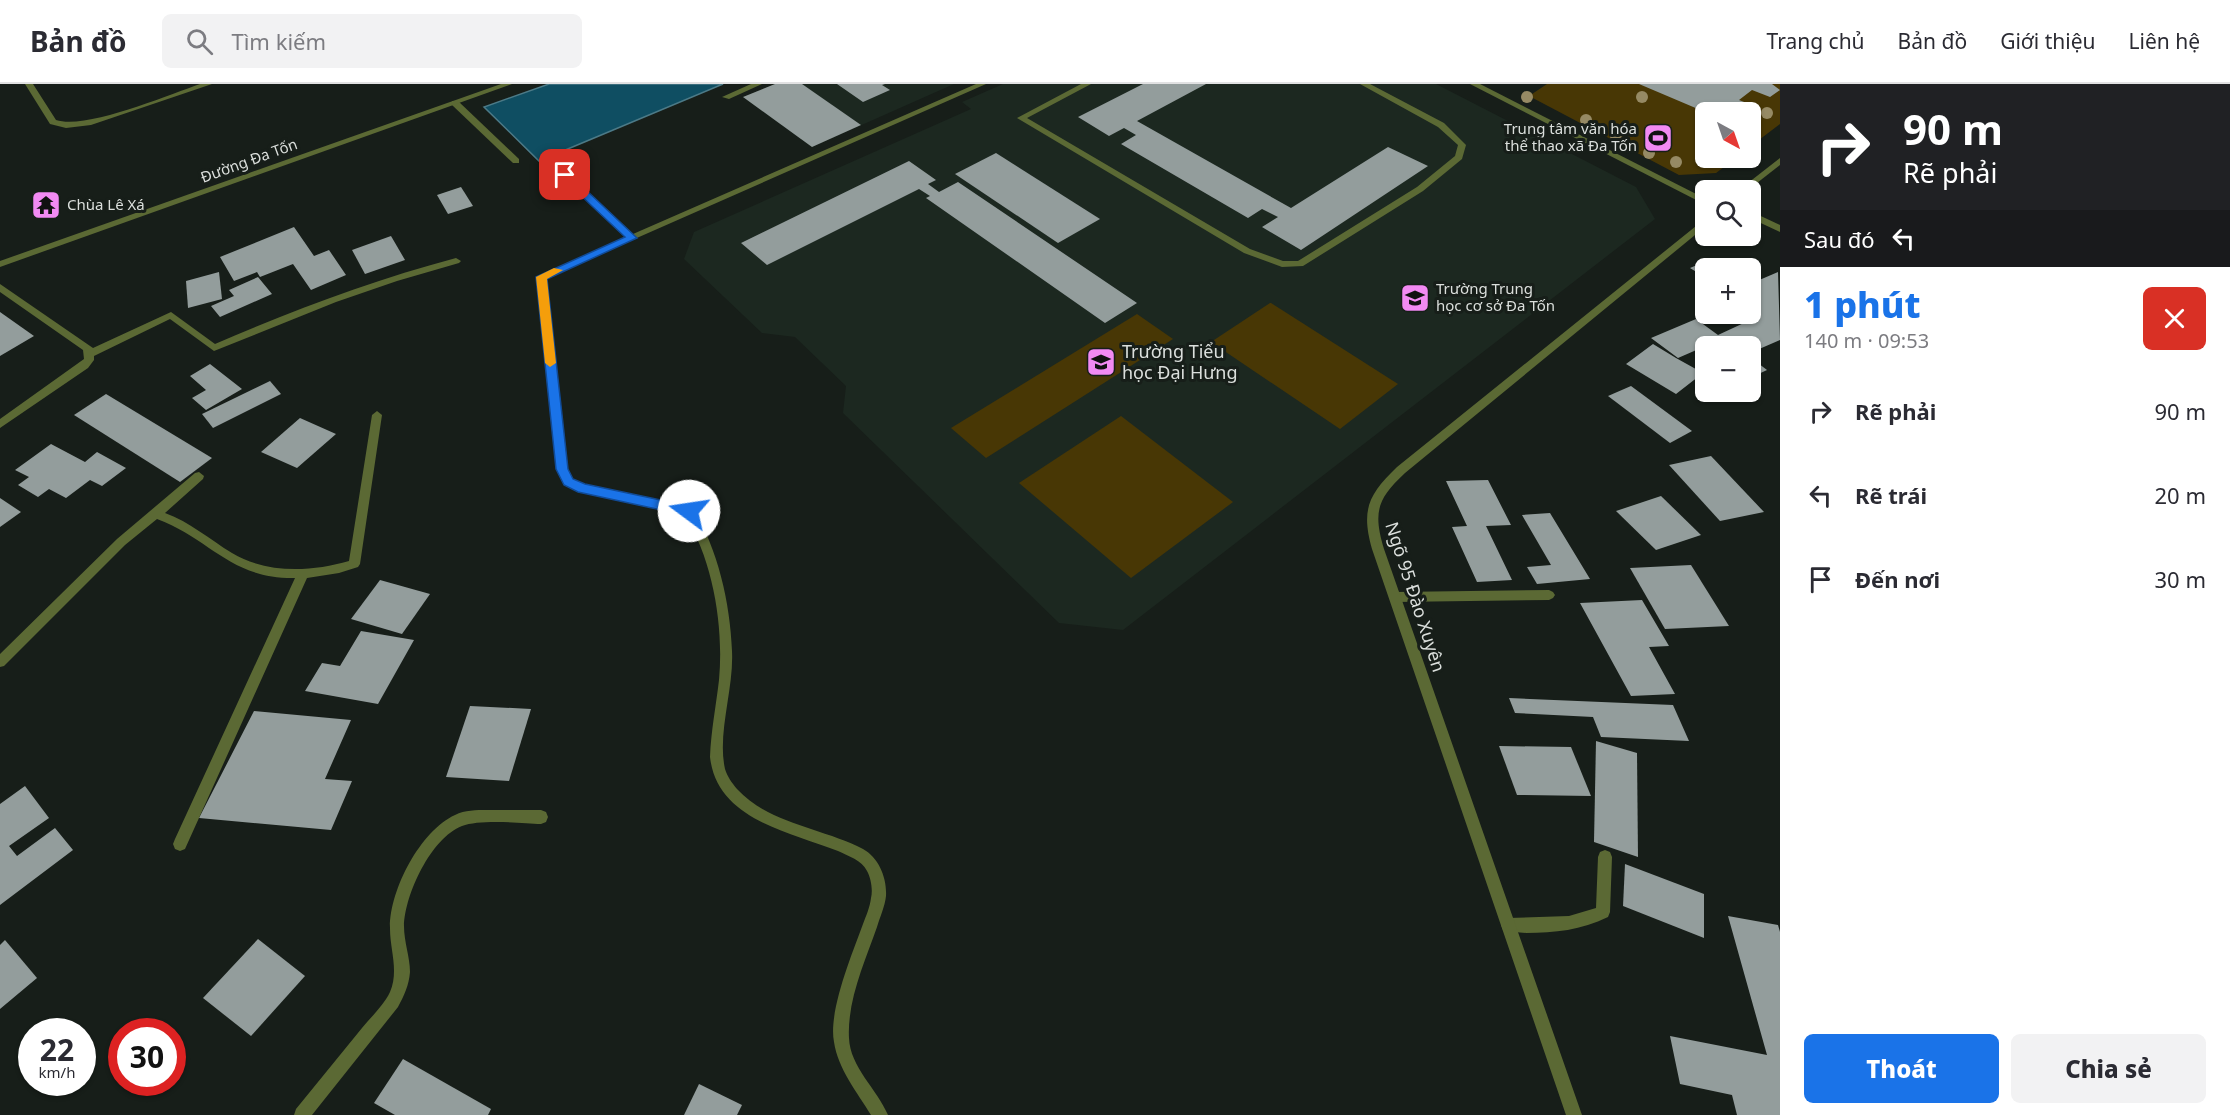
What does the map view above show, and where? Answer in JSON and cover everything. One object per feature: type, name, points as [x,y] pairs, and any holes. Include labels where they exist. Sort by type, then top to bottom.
[{"type":"street","points":[[29,84],[53,122],[74,126],[91,123],[208,84]]},
{"type":"street","name":"Đường Đa Tốn","points":[[0,264],[508,84]]},
{"type":"street","points":[[726,97],[758,84]]},
{"type":"street","points":[[880,1115],[849,1063],[841,1040],[842,1016],[879,897],[878,878],[869,862],[854,851],[755,812],[734,798],[720,778],[717,753],[726,668],[724,618],[700,526],[689,511],[582,489],[568,482],[562,469],[541,277],[982,84]]},
{"type":"street","points":[[1087,84],[1021,118],[1225,239],[1247,251],[1282,264],[1300,264],[1319,253],[1420,189],[1459,157],[1462,145],[1453,134],[1370,85]]},
{"type":"street","points":[[1474,84],[1695,197]]},
{"type":"street","points":[[455,103],[516,161]]},
{"type":"street","points":[[548,159],[632,238]]},
{"type":"street","points":[[1756,180],[1780,161]]},
{"type":"street","points":[[1761,220],[1780,229]]},
{"type":"street","name":"Ngõ 95 Đào Xuyên","points":[[1574,1115],[1370,524],[1372,502],[1385,485],[1695,230]]},
{"type":"street","points":[[89,354],[171,315],[214,348],[334,297],[393,277],[456,261]]},
{"type":"street","points":[[0,287],[88,349],[89,354],[84,366],[0,424]]},
{"type":"street","points":[[156,514],[192,529],[229,557],[243,564],[303,574],[333,572],[354,564],[377,415]]},
{"type":"street","points":[[0,662],[101,561],[199,476]]},
{"type":"street","points":[[180,844],[303,574]]},
{"type":"street","points":[[1395,597],[1549,595]]},
{"type":"street","points":[[302,1115],[393,1002],[403,983],[397,920],[413,873],[434,839],[447,827],[461,819],[541,817]]},
{"type":"street","points":[[1508,925],[1552,925],[1588,920],[1603,912],[1605,857]]},
{"type":"shaded area","points":[[775,84],[954,84],[812,147],[743,97]]},
{"type":"shaded area","name":"Trường Tiểu học Đại Hưng","points":[[1003,84],[1436,84],[1636,187],[1655,219],[1123,630],[1059,623],[843,413],[846,386],[795,337],[762,333],[684,259],[694,232],[971,109],[962,102]]},
{"type":"shaded area","name":"Trung tâm văn hóa thể thao xã Đa Tốn","points":[[1547,84],[1780,84],[1780,124],[1761,138],[1761,102],[1695,102],[1695,168],[1723,168],[1716,173],[1679,175],[1529,96]]},
{"type":"shaded area","points":[[1270,303],[1398,384],[1340,429],[1211,342]]},
{"type":"shaded area","points":[[1137,314],[1173,339],[986,458],[951,428]]},
{"type":"shaded area","points":[[1121,416],[1233,502],[1131,578],[1019,483]]},
{"type":"water","points":[[549,84],[723,84],[539,161],[484,107]]},
{"type":"building","points":[[775,84],[802,84],[861,125],[812,147],[743,97]]},
{"type":"building","points":[[837,84],[885,84],[882,85],[890,90],[863,102]]},
{"type":"building","points":[[1143,84],[1206,84],[1137,121],[1291,208],[1388,147],[1428,166],[1301,250],[1262,227],[1278,217],[1262,209],[1248,218],[1121,144],[1136,135],[1124,128],[1109,136],[1078,117]]},
{"type":"building","points":[[1639,84],[1772,84],[1780,90],[1770,97],[1752,90],[1739,100],[1744,102],[1695,102],[1695,108]]},
{"type":"building","points":[[996,153],[1100,219],[1058,243],[955,174]]},
{"type":"building","points":[[909,161],[936,180],[928,184],[939,192],[958,182],[1137,303],[1105,323],[926,198],[930,196],[919,189],[767,265],[741,243]]},
{"type":"building","points":[[461,187],[473,206],[448,214],[437,195]]},
{"type":"building","points":[[294,227],[314,256],[329,250],[346,275],[311,290],[293,264],[260,277],[257,272],[234,281],[220,257]]},
{"type":"building","points":[[391,236],[405,260],[365,274],[352,250]]},
{"type":"building","points":[[219,272],[222,299],[188,308],[186,281]]},
{"type":"building","points":[[1778,272],[1780,340],[1761,348],[1761,336],[1695,336],[1695,351],[1678,358],[1651,338],[1695,319],[1695,324],[1703,324],[1718,335],[1742,324],[1761,324],[1761,279]]},
{"type":"building","points":[[258,277],[272,294],[220,317],[211,306],[234,296],[229,290]]},
{"type":"building","points":[[0,312],[34,336],[0,356]]},
{"type":"building","points":[[1653,344],[1695,369],[1695,379],[1676,394],[1626,364]]},
{"type":"building","points":[[210,364],[242,389],[206,410],[192,398],[206,390],[190,376]]},
{"type":"building","points":[[270,381],[281,394],[213,428],[202,414]]},
{"type":"building","points":[[1631,386],[1692,431],[1670,443],[1608,396]]},
{"type":"building","points":[[106,394],[212,458],[180,482],[74,415]]},
{"type":"building","points":[[300,418],[336,434],[297,468],[261,452]]},
{"type":"building","points":[[51,444],[85,462],[97,452],[126,468],[102,486],[90,480],[66,498],[49,489],[38,497],[18,485],[29,477],[15,470]]},
{"type":"building","points":[[1711,456],[1764,512],[1720,521],[1669,465]]},
{"type":"building","points":[[1488,480],[1511,525],[1486,526],[1512,580],[1477,582],[1452,527],[1467,526],[1446,481]]},
{"type":"building","points":[[1661,496],[1701,535],[1656,550],[1616,511]]},
{"type":"building","points":[[0,498],[21,512],[0,527]]},
{"type":"building","points":[[1550,513],[1590,579],[1537,584],[1527,567],[1551,565],[1522,515]]},
{"type":"building","points":[[1691,565],[1729,626],[1665,629],[1630,568]]},
{"type":"building","points":[[380,580],[430,594],[402,634],[351,619]]},
{"type":"building","points":[[1642,600],[1669,646],[1649,647],[1675,694],[1631,696],[1580,603]]},
{"type":"building","points":[[361,631],[414,640],[378,704],[305,691],[322,663],[340,666]]},
{"type":"building","points":[[1509,698],[1673,705],[1689,741],[1601,737],[1593,717],[1515,713]]},
{"type":"building","points":[[470,706],[531,709],[509,781],[446,777]]},
{"type":"building","points":[[254,711],[351,720],[325,779],[352,781],[331,830],[199,818]]},
{"type":"building","points":[[1596,741],[1637,753],[1638,857],[1594,842]]},
{"type":"building","points":[[1499,746],[1571,747],[1591,796],[1517,795]]},
{"type":"building","points":[[25,786],[49,818],[9,846],[17,856],[55,828],[73,850],[0,905],[0,804]]},
{"type":"building","points":[[1625,864],[1704,894],[1704,938],[1623,906]]},
{"type":"building","points":[[1728,916],[1778,925],[1780,932],[1780,1115],[1737,1115],[1732,1095],[1680,1084],[1670,1036],[1767,1055]]},
{"type":"building","points":[[258,939],[305,976],[251,1036],[203,998]]},
{"type":"building","points":[[5,940],[37,978],[0,1009],[0,945]]},
{"type":"building","points":[[403,1059],[491,1109],[488,1115],[395,1115],[374,1103]]},
{"type":"building","points":[[699,1084],[742,1105],[737,1115],[684,1115]]},
{"type":"slow traffic","points":[[550,363],[541,277],[558,270]]},
{"type":"place","name":"Trung tâm văn hóa thể thao xã Đa Tốn","points":[[1658,138]]},
{"type":"place","name":"Chùa Lê Xá","points":[[46,205]]},
{"type":"place","name":"Trường Trung học cơ sở Đa Tốn","points":[[1415,298]]},
{"type":"place","name":"Trường Tiểu học Đại Hưng","points":[[1101,362]]},
{"type":"route","points":[[565,175],[632,238],[541,277],[562,469],[568,482],[582,489],[669,505],[689,511]]}]
